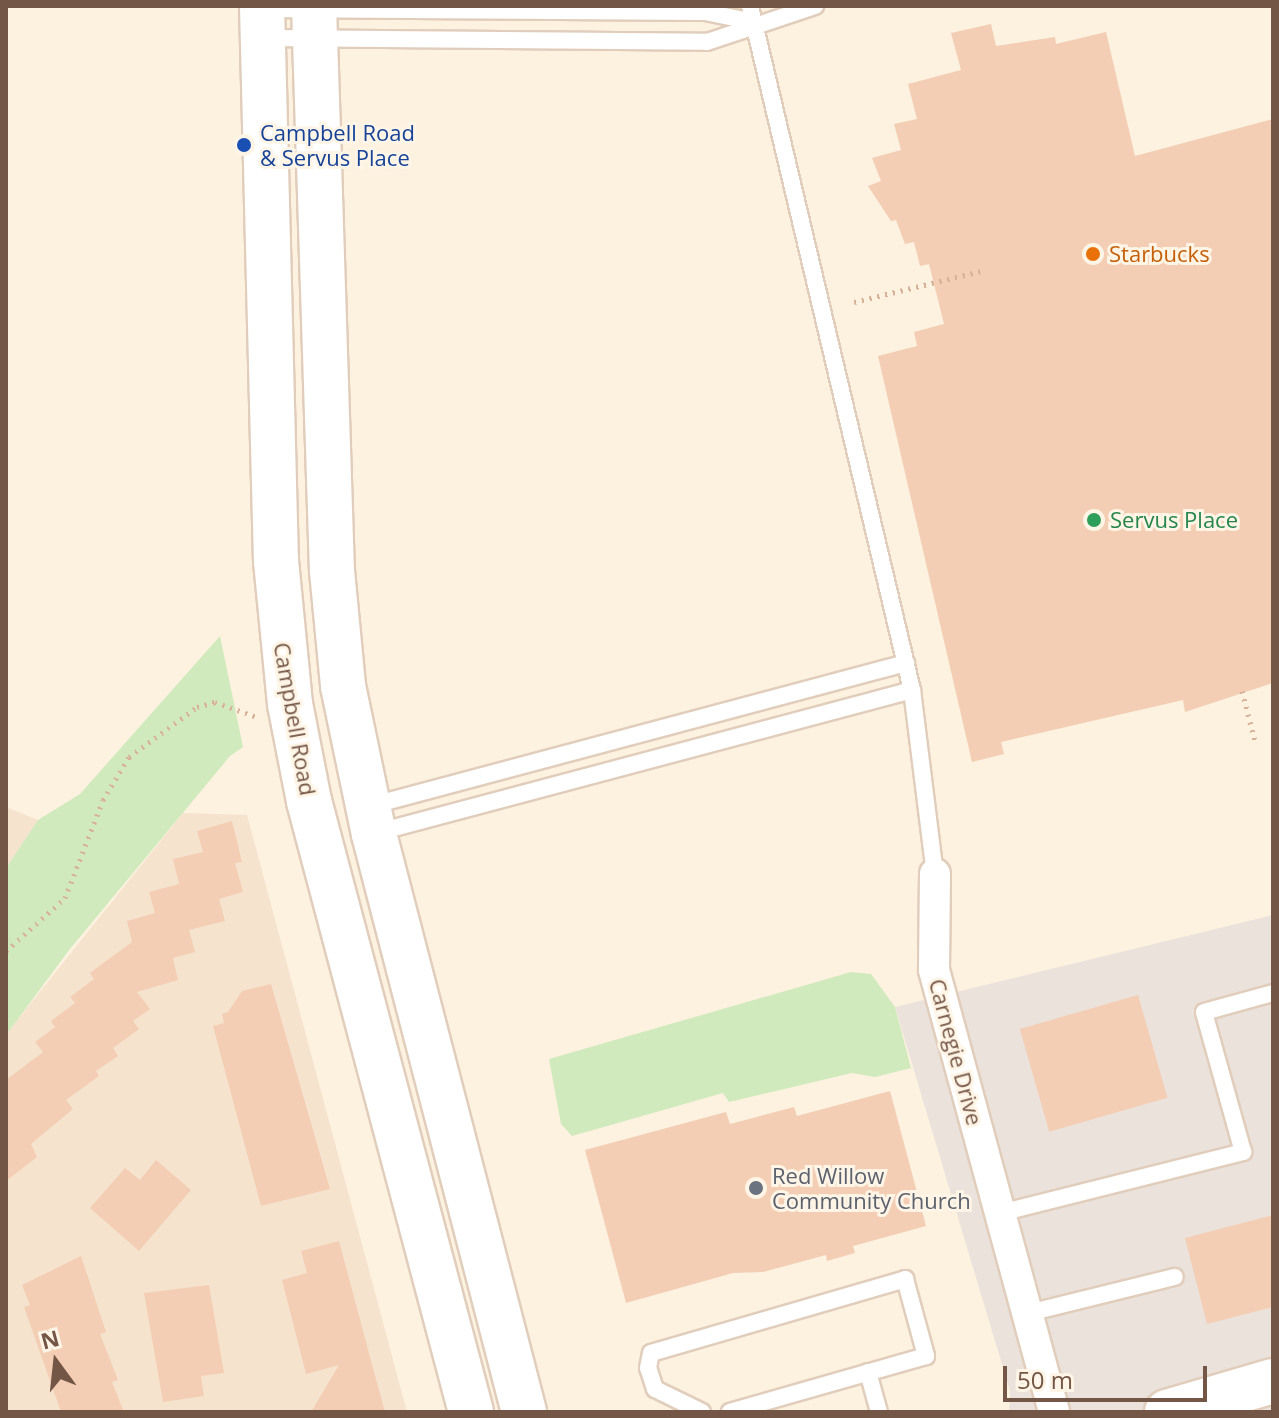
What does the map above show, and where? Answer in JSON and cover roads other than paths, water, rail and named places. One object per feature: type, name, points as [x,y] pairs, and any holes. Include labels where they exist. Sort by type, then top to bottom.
[{"type":"street","name":"Campbell Road","points":[[263,18],[276,561],[290,704],[309,801],[471,1412]]},
{"type":"street","points":[[315,18],[333,586],[343,686],[370,820],[524,1412]]},
{"type":"street","name":"Carnegie Drive","points":[[935,874],[934,970],[1054,1412]]},
{"type":"street","points":[[1167,1412],[1273,1381]]},
{"type":"lane","points":[[263,18],[752,14],[815,6]]},
{"type":"lane","points":[[263,18],[315,18],[707,42],[752,14]]},
{"type":"lane","points":[[752,14],[912,690],[935,874]]},
{"type":"lane","points":[[370,820],[906,663]]},
{"type":"lane","points":[[370,820],[912,690]]},
{"type":"lane","points":[[1000,1213],[1243,1152],[1204,1012],[1273,993]]},
{"type":"lane","points":[[1028,1313],[1175,1277]]},
{"type":"lane","points":[[702,1412],[655,1389],[648,1368],[651,1353],[905,1279],[926,1356],[730,1412]]},
{"type":"lane","points":[[868,1372],[879,1412]]},
{"type":"place","name":"Campbell Road & Servus Place","points":[[244,145]]},
{"type":"place","name":"Starbucks","points":[[1093,254]]},
{"type":"place","name":"Servus Place","points":[[1094,520]]},
{"type":"place","name":"Red Willow Community Church","points":[[756,1188]]}]
